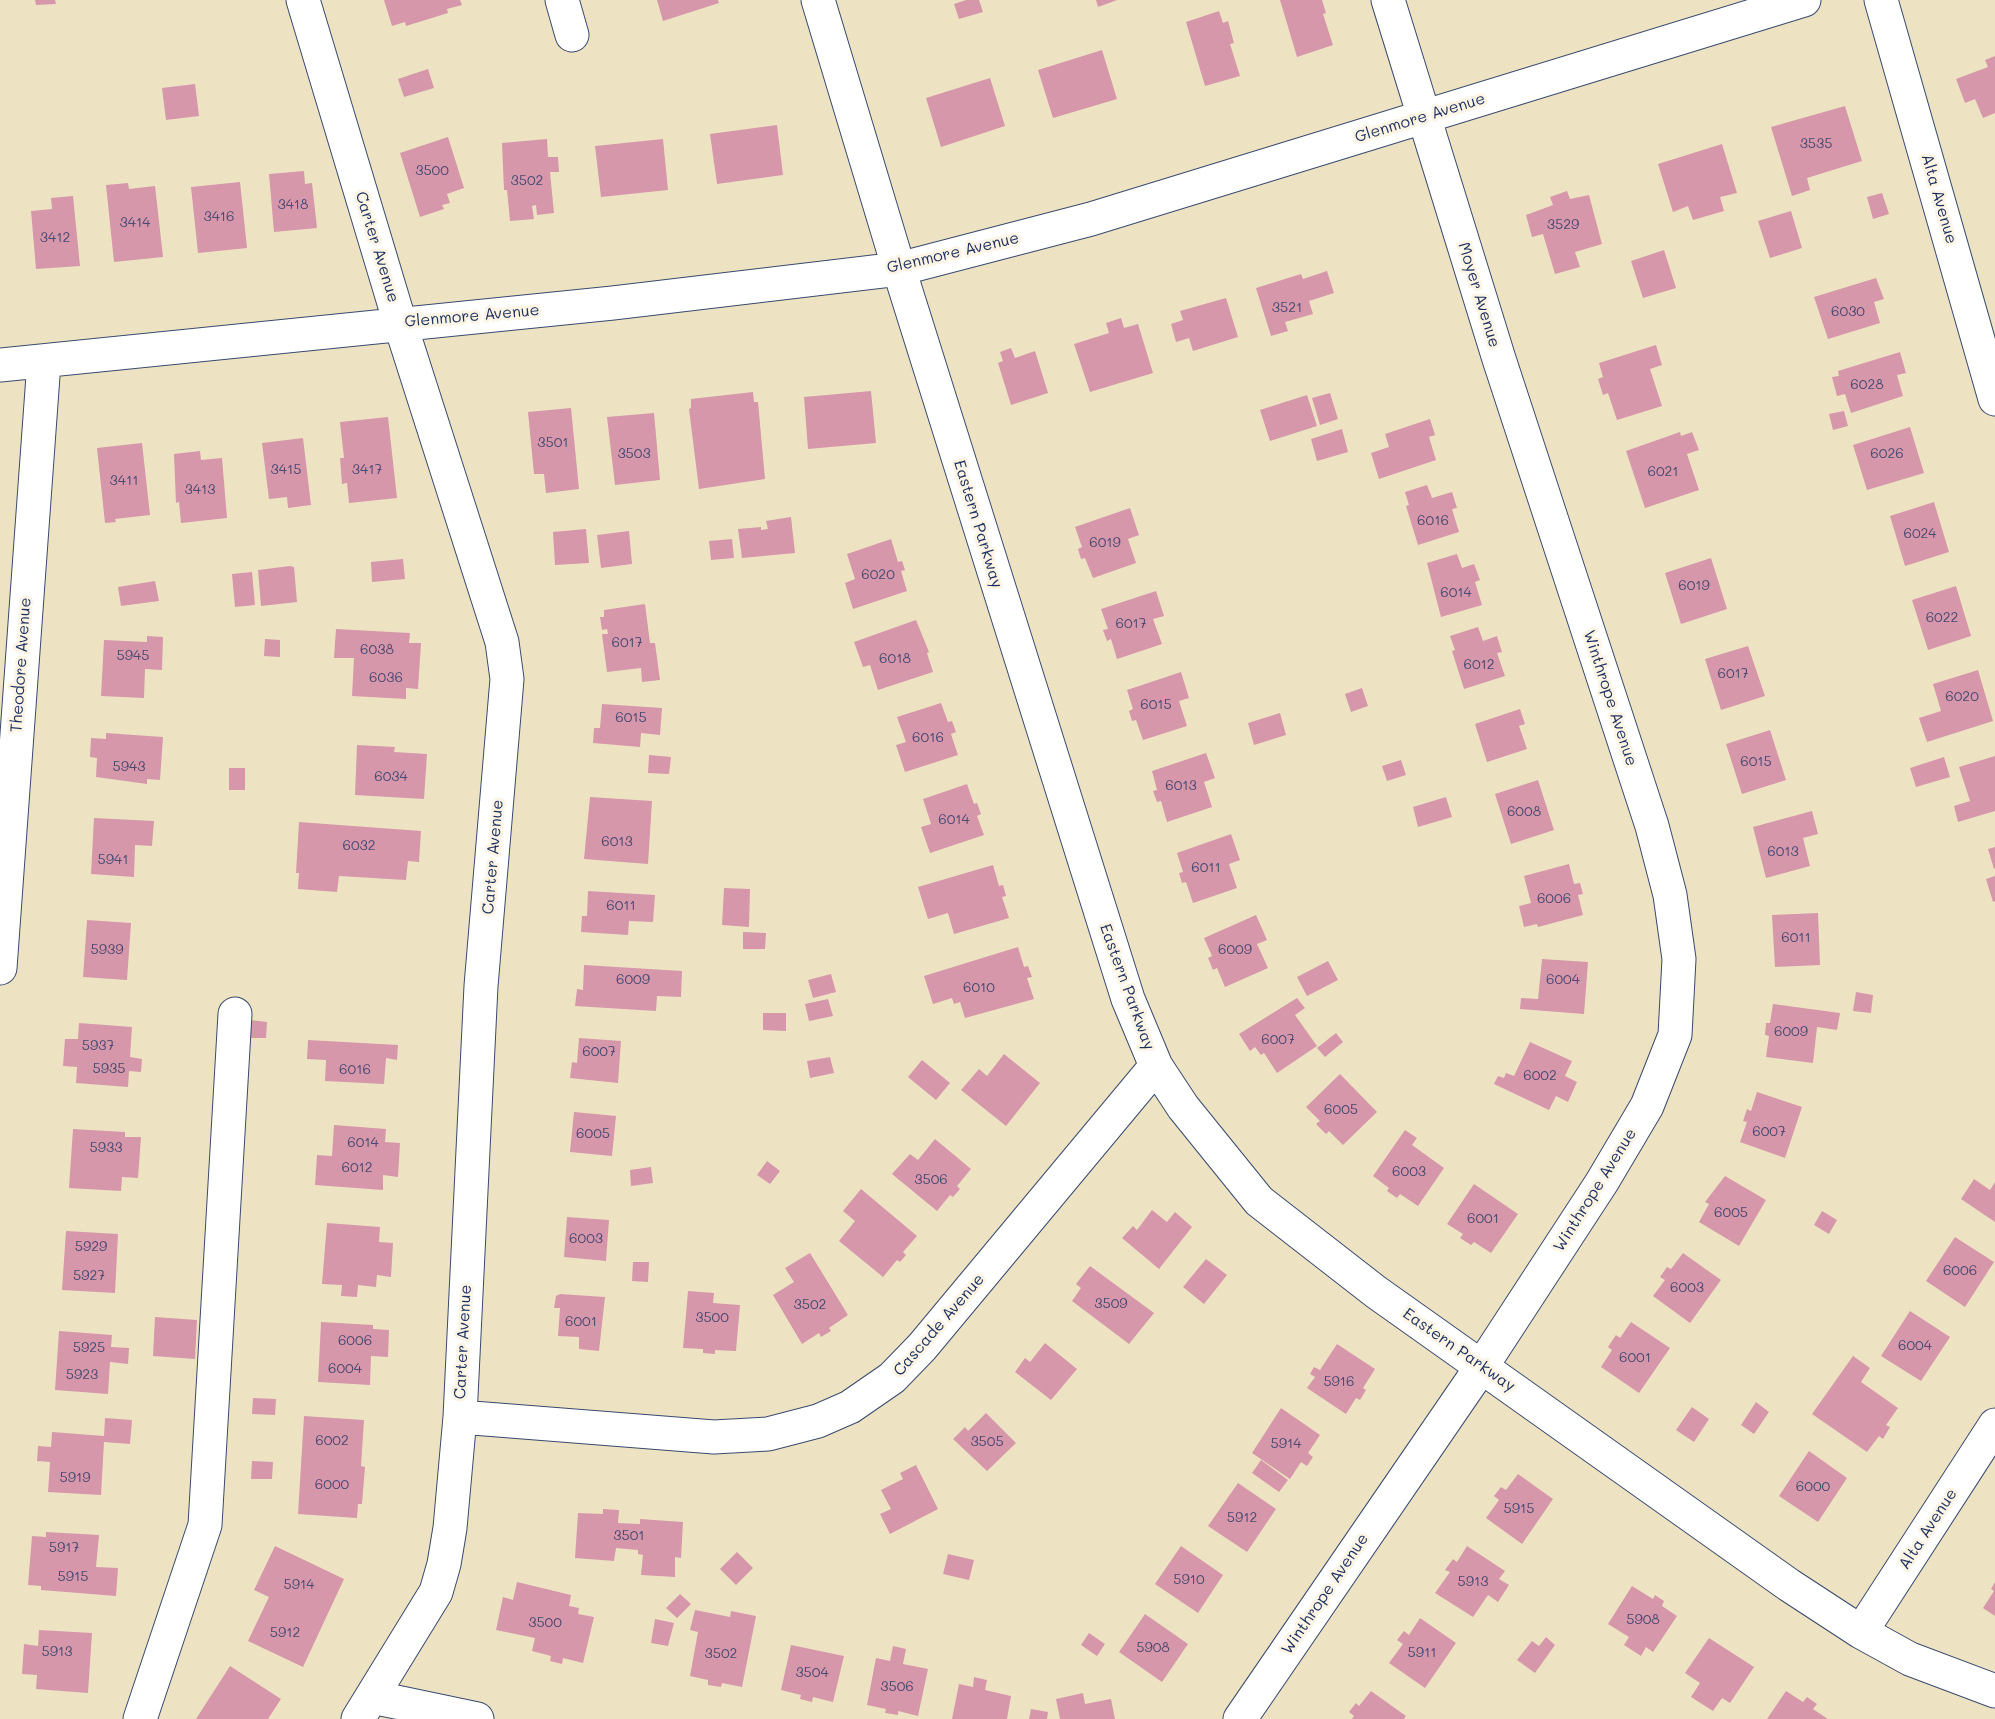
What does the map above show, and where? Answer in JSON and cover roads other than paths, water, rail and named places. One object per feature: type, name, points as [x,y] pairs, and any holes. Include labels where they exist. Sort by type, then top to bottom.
[{"type":"street","name":"Carter Avenue","points":[[303,0],[400,323],[502,642],[507,679],[481,986],[460,1417],[450,1528],[444,1564],[436,1592],[365,1708]]},
{"type":"street","points":[[562,0],[572,35]]},
{"type":"street","name":"Eastern Parkway","points":[[818,0],[899,269],[1128,999],[1156,1066],[1207,1140],[1259,1201],[1376,1292],[1742,1552],[1861,1632],[1910,1659],[1995,1691]]},
{"type":"street","name":"Moyer Avenue","points":[[1388,0],[1574,589]]},
{"type":"street","name":"Glenmore Avenue","points":[[0,365],[613,303],[899,269],[1091,219],[1804,0]]},
{"type":"street","name":"Alta Avenue","points":[[1881,0],[1995,399]]},
{"type":"street","name":"Theodore Avenue","points":[[0,968],[44,362]]},
{"type":"street","name":"Winthrope Avenue","points":[[1240,1719],[1482,1366],[1602,1182],[1647,1106],[1675,1035],[1678,958],[1670,895],[1652,826],[1574,589]]},
{"type":"street","points":[[140,1719],[205,1525],[235,1014]]},
{"type":"street","name":"Cascade Avenue","points":[[460,1417],[714,1437],[768,1434],[818,1421],[850,1407],[892,1378],[922,1347],[1156,1066]]},
{"type":"street","name":"Alta Avenue","points":[[1861,1632],[1995,1425]]},
{"type":"street","points":[[365,1708],[477,1719]]}]
